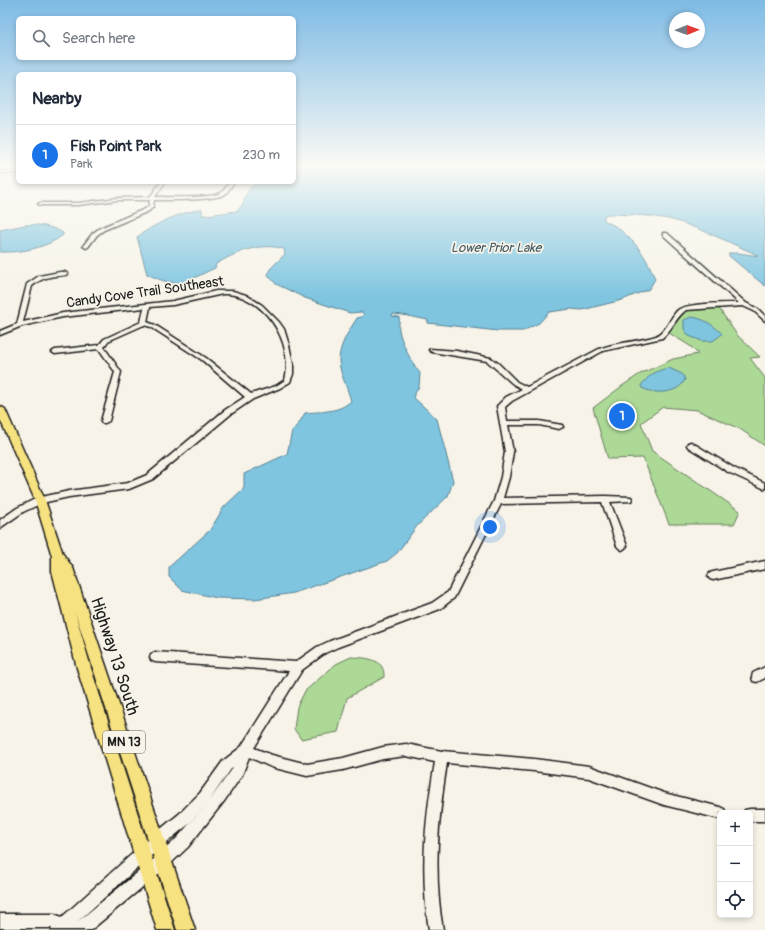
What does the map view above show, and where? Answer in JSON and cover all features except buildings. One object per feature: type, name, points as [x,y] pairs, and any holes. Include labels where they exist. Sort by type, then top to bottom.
[{"type":"main road","name":"Highway 13 South","points":[[0,409],[40,500],[58,556],[58,571],[82,661],[166,930]]},
{"type":"main road","name":"Highway 13 South","points":[[58,556],[67,568],[186,930]]},
{"type":"street","points":[[86,246],[95,234],[102,229],[148,209]]},
{"type":"street","points":[[664,234],[744,304],[756,310],[765,319]]},
{"type":"street","points":[[20,324],[29,285],[42,277],[51,274],[65,274]]},
{"type":"street","name":"Candy Cove Trail Southeast","points":[[0,332],[20,324],[56,316],[147,307],[182,302],[210,294],[230,292],[242,295],[263,308],[272,316],[284,332],[290,374],[288,381],[278,387],[250,397],[228,412],[150,477],[129,486],[69,494],[40,500],[20,510],[0,525]]},
{"type":"street","points":[[71,928],[148,873],[183,842],[221,796],[238,771],[246,750],[298,667],[321,650],[436,606],[451,595],[498,501],[505,477],[509,452],[501,406],[509,399],[601,350],[660,337],[665,334],[680,310],[685,308],[744,304]]},
{"type":"street","points":[[144,323],[147,307]]},
{"type":"street","points":[[55,352],[101,347],[106,340],[144,323],[153,326],[204,359],[250,397]]},
{"type":"street","points":[[101,347],[104,354],[116,366],[118,372],[105,421]]},
{"type":"street","points":[[432,350],[457,352],[489,359],[515,383],[528,390]]},
{"type":"street","points":[[504,423],[539,423],[559,427]]},
{"type":"street","points":[[691,445],[731,470],[765,486]]},
{"type":"street","points":[[605,499],[622,546]]},
{"type":"street","points":[[498,501],[628,499]]},
{"type":"street","points":[[713,576],[765,566]]},
{"type":"street","points":[[155,657],[298,667]]},
{"type":"street","points":[[71,928],[142,854],[184,819],[204,797],[227,765],[246,750]]},
{"type":"street","points":[[246,750],[271,761],[307,770],[344,764],[382,753],[406,750],[442,757],[534,764],[590,772],[664,799],[717,812]]},
{"type":"street","points":[[436,930],[432,914],[429,864],[432,814],[442,757]]},
{"type":"street","points":[[753,815],[765,815]]},
{"type":"street","points":[[0,920],[54,921],[71,928]]},
{"type":"green space","points":[[718,307],[737,335],[760,357],[750,358],[765,378],[765,446],[740,429],[697,410],[663,407],[641,423],[652,451],[740,511],[734,524],[669,524],[643,458],[608,459],[593,408],[640,374],[673,359],[698,354],[690,346],[669,333],[682,312],[687,310]]},
{"type":"green space","points":[[351,657],[374,660],[381,666],[384,677],[347,698],[338,732],[301,739],[294,729],[297,707],[305,691],[336,664]]},
{"type":"water","name":"Lower Prior Lake","points":[[200,209],[202,209],[202,215],[237,211],[238,209],[765,209],[765,286],[729,256],[729,253],[739,253],[758,256],[751,252],[705,231],[676,221],[651,216],[609,214],[604,215],[604,220],[618,228],[631,239],[648,263],[655,279],[649,289],[622,300],[582,310],[571,309],[549,312],[539,323],[523,331],[498,331],[428,323],[428,320],[393,314],[392,316],[399,317],[400,335],[404,347],[420,373],[419,386],[413,397],[437,419],[453,481],[448,496],[417,526],[397,553],[387,561],[294,593],[255,599],[217,598],[182,590],[169,577],[169,567],[210,530],[224,507],[244,488],[244,474],[287,454],[292,431],[305,413],[335,410],[351,401],[341,371],[339,355],[345,338],[357,318],[364,315],[362,312],[350,313],[305,298],[276,284],[268,275],[270,269],[285,254],[284,249],[275,247],[249,249],[240,252],[216,264],[215,268],[182,282],[167,282],[147,274],[137,237],[168,219],[185,213]]},
{"type":"water","points":[[25,225],[40,225],[49,227],[63,233],[63,235],[57,240],[33,249],[16,252],[0,252],[0,230]]},
{"type":"water","points":[[691,317],[708,322],[722,334],[713,341],[702,341],[689,336],[684,329],[684,320]]},
{"type":"water","points":[[669,368],[682,374],[685,379],[678,388],[666,392],[653,392],[642,388],[641,386],[649,377],[661,370]]},
{"type":"place","name":"Fish Point Park","points":[[622,416]]}]
